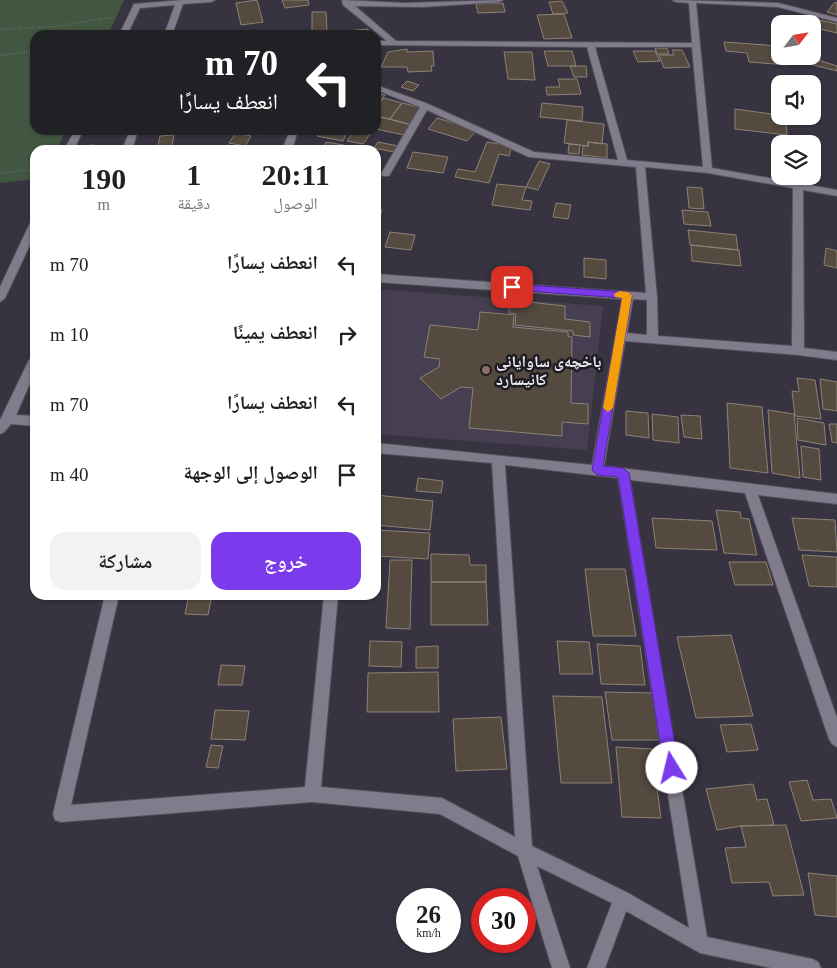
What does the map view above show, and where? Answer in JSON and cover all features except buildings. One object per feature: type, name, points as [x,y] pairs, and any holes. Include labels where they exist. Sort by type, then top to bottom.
[{"type":"street","points":[[125,30],[137,6],[211,0]]},
{"type":"street","points":[[345,1],[383,6],[450,5],[499,0]]},
{"type":"street","points":[[676,0],[778,2],[837,20]]},
{"type":"street","points":[[692,0],[708,170]]},
{"type":"street","points":[[345,1],[374,30]]},
{"type":"street","points":[[170,30],[180,3]]},
{"type":"street","points":[[381,36],[394,43]]},
{"type":"street","points":[[381,43],[696,45]]},
{"type":"street","points":[[590,44],[623,162]]},
{"type":"street","points":[[381,89],[425,106],[532,155],[708,170],[771,180]]},
{"type":"street","points":[[386,174],[425,106]]},
{"type":"street","points":[[640,164],[652,297],[653,341]]},
{"type":"street","points":[[798,351],[798,185],[837,193]]},
{"type":"street","points":[[0,298],[30,234]]},
{"type":"street","points":[[381,278],[652,297]]},
{"type":"street","points":[[597,470],[628,295]]},
{"type":"street","points":[[620,337],[798,351],[837,356]]},
{"type":"street","points":[[0,429],[8,419],[30,371]]},
{"type":"street","points":[[8,419],[30,421]]},
{"type":"street","points":[[381,448],[498,459],[837,499]]},
{"type":"street","points":[[498,459],[524,851],[561,968]]},
{"type":"street","points":[[623,473],[700,944]]},
{"type":"street","points":[[750,489],[837,738]]},
{"type":"street","points":[[111,600],[62,814],[312,794],[442,806],[524,851],[622,899],[700,944],[812,968]]},
{"type":"street","points":[[312,794],[331,600]]},
{"type":"street","points":[[596,968],[622,899]]},
{"type":"path","points":[[0,28],[53,27],[133,14]]},
{"type":"path","points":[[0,55],[30,52]]},
{"type":"path","points":[[0,173],[30,170]]},
{"type":"shaded area","name":"باخچەی ساوایانی کانیسارد","points":[[381,289],[603,306],[587,450],[381,434]]},
{"type":"green space","points":[[0,0],[124,0],[110,30],[30,30],[30,135],[64,135],[59,145],[30,145],[30,180],[0,183]]},
{"type":"slow traffic","points":[[608,408],[628,295],[619,294]]},
{"type":"place","name":"باخچەی ساوایانی کانیسارد","points":[[486,370]]},
{"type":"route","points":[[512,287],[628,295],[597,470],[623,473],[672,768]]}]
